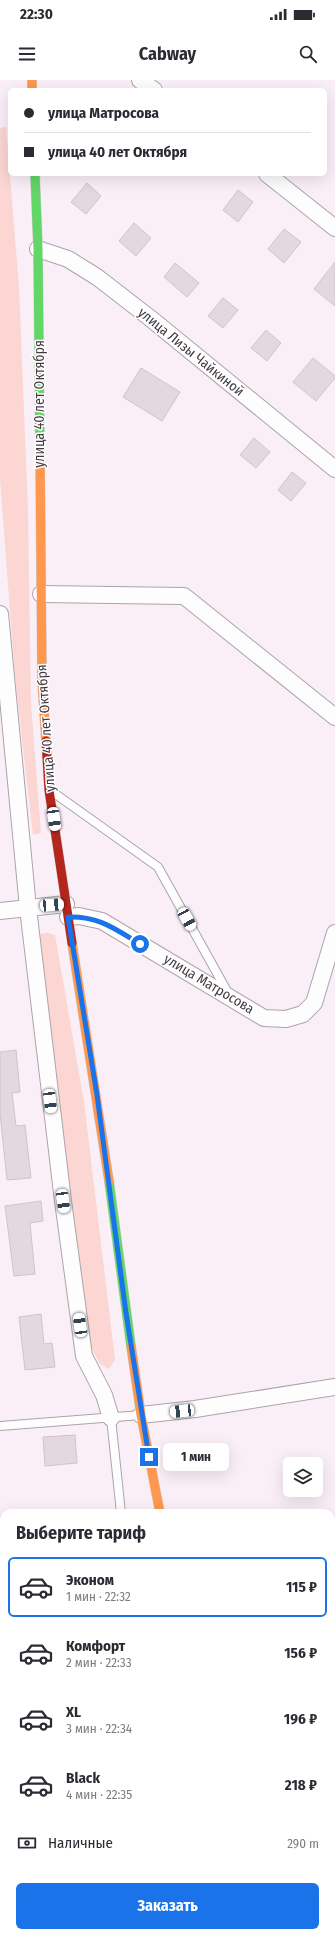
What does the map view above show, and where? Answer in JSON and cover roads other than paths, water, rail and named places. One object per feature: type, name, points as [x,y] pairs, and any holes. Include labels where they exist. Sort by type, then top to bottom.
[{"type":"main road","name":"улица 40 лет Октября","points":[[35,176],[38,249],[42,680],[50,790],[67,910],[97,1095],[141,1415],[159,1509]]},
{"type":"street","points":[[140,80],[151,88]]},
{"type":"street","points":[[270,176],[335,228]]},
{"type":"street","name":"улица Лизы Чайкиной","points":[[38,249],[68,258],[97,277],[150,318],[335,469]]},
{"type":"street","points":[[41,594],[184,596],[335,717]]},
{"type":"street","points":[[0,614],[28,908],[48,1087],[84,1356],[104,1395],[111,1418]]},
{"type":"street","name":"улица Матросова","points":[[0,911],[28,908],[67,910],[80,916],[102,921],[264,1018],[286,1019],[303,1014],[314,1003],[335,934]]},
{"type":"street","points":[[141,1415],[195,1409],[335,1387]]},
{"type":"lane","points":[[50,790],[158,867],[231,998]]},
{"type":"lane","points":[[0,1426],[141,1415]]},
{"type":"lane","points":[[111,1418],[121,1509]]}]
